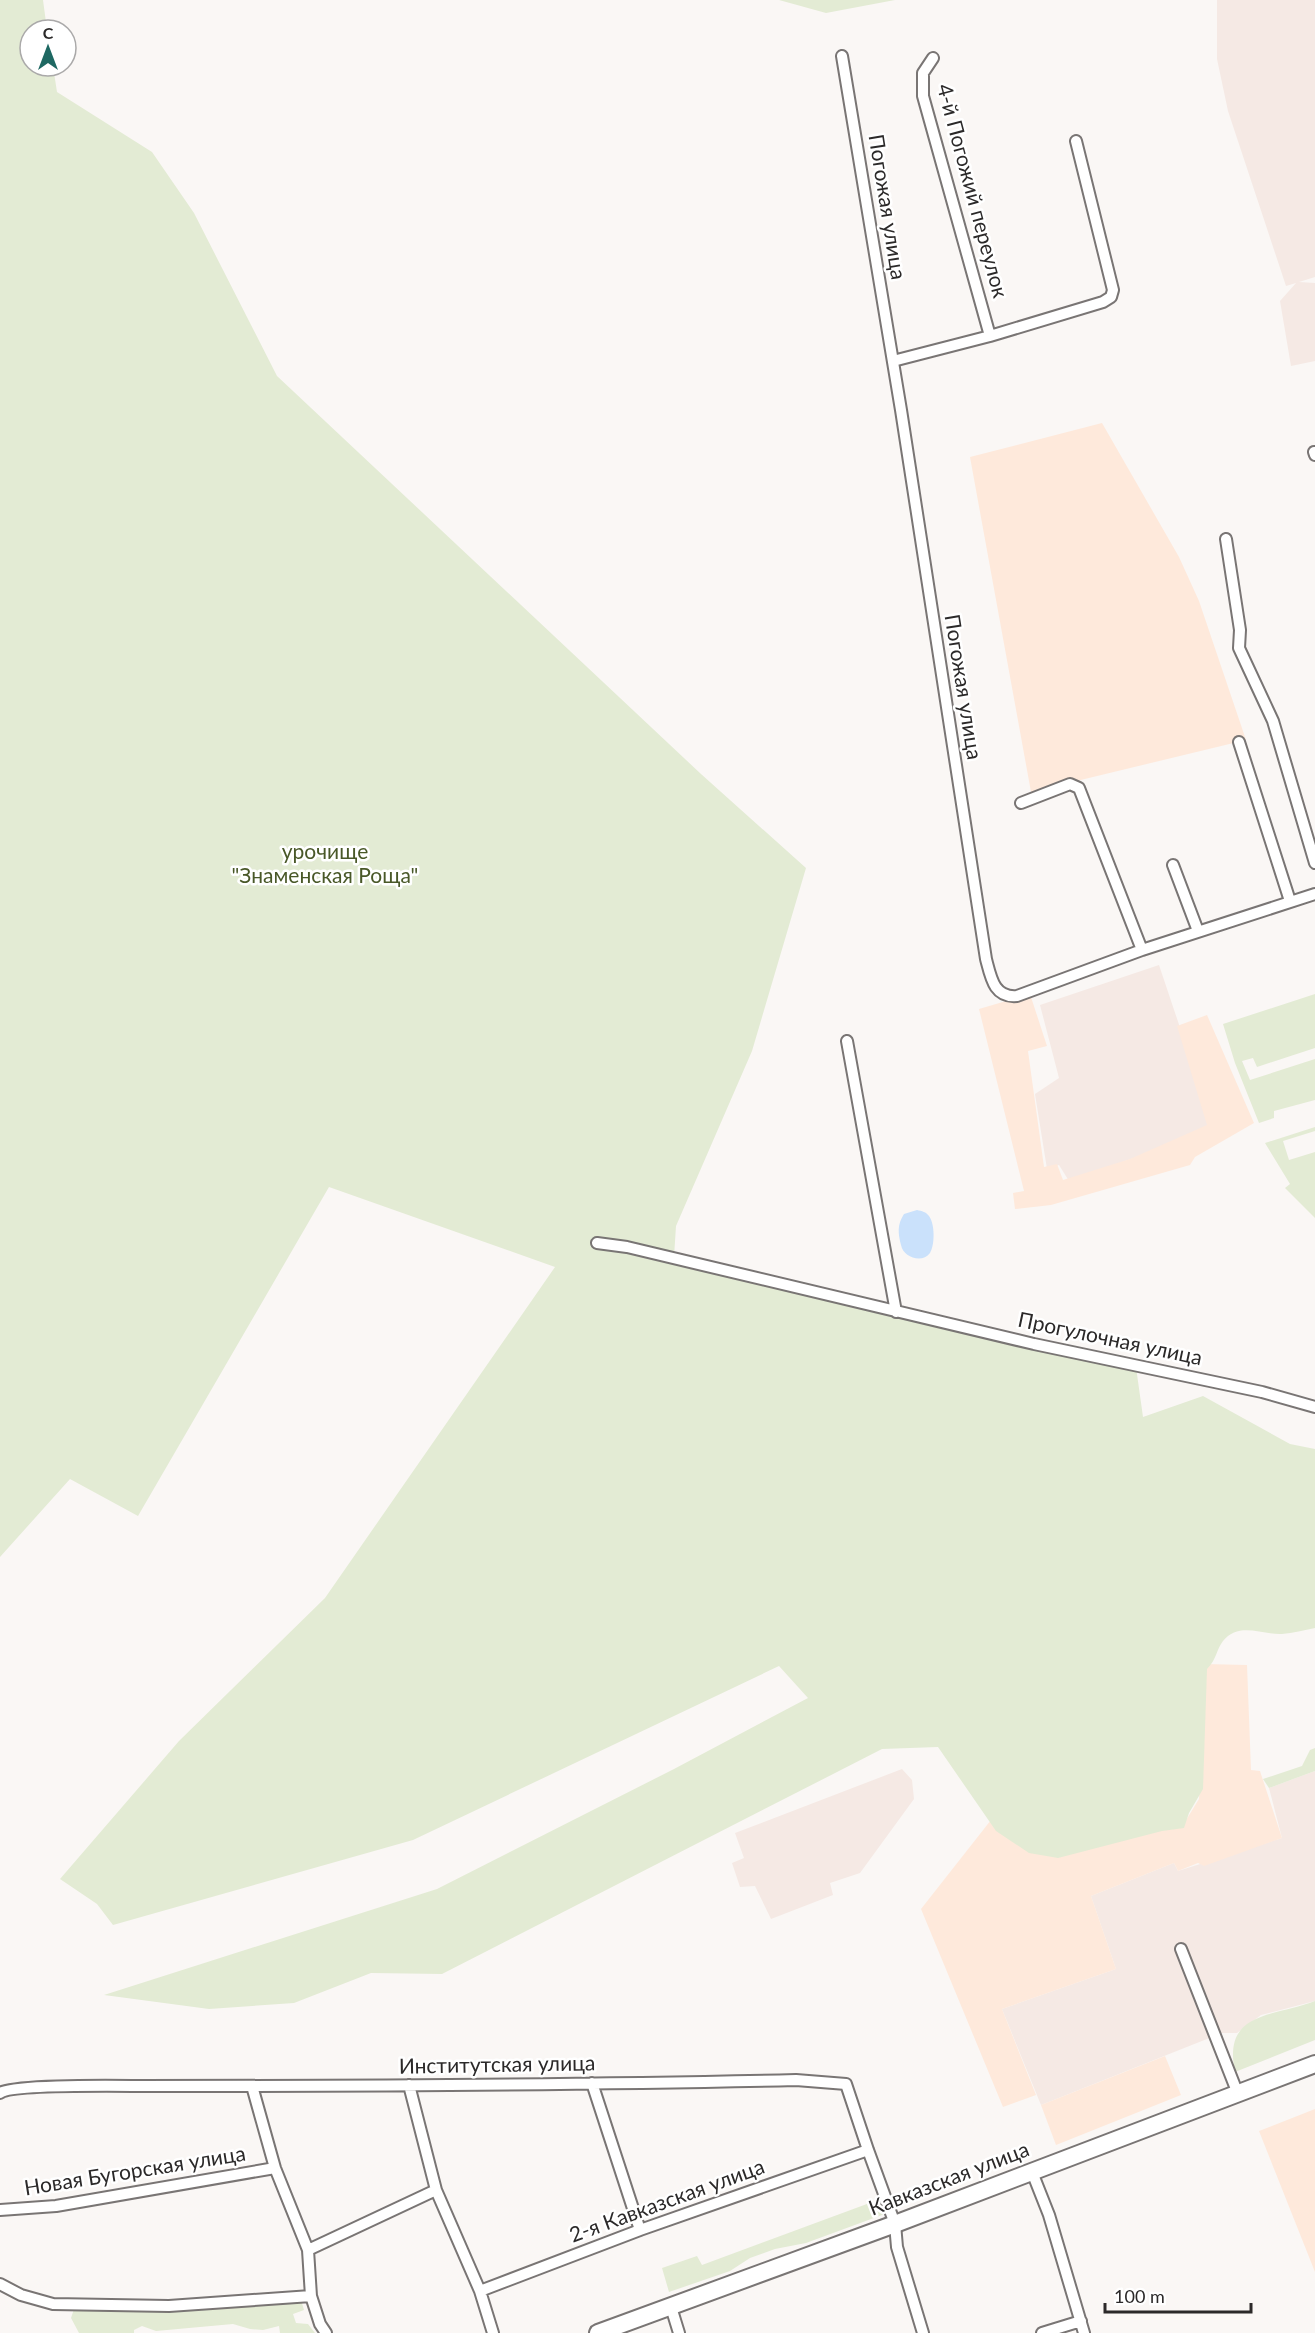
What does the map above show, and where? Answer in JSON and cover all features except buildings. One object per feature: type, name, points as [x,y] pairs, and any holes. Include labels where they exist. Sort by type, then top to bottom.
[{"type":"main road","name":"Кавказская улица","points":[[598,2333],[895,2224],[1315,2064]]},
{"type":"street","name":"Погожая улица","points":[[842,56],[893,361],[982,936],[986,959],[995,987],[1000,993],[1017,996],[1142,950],[1315,894]]},
{"type":"street","name":"4-й Погожий переулок","points":[[933,58],[923,73],[923,96],[990,336]]},
{"type":"street","points":[[893,361],[990,336],[1103,302],[1111,297],[1113,290],[1076,141]]},
{"type":"street","points":[[1226,539],[1240,630],[1239,648],[1273,721],[1315,863]]},
{"type":"street","points":[[1239,742],[1290,902]]},
{"type":"street","points":[[1022,802],[1070,784],[1079,788],[1142,950]]},
{"type":"street","points":[[1173,865],[1198,931]]},
{"type":"street","points":[[847,1041],[896,1312]]},
{"type":"street","name":"Прогулочная улица","points":[[597,1243],[627,1247],[1034,1344],[1262,1392],[1315,1407]]},
{"type":"street","points":[[1182,1949],[1238,2094]]},
{"type":"street","name":"Институтская улица","points":[[0,2093],[15,2088],[796,2080],[846,2084],[867,2150],[895,2224],[897,2247],[923,2333]]},
{"type":"street","points":[[592,2083],[640,2230]]},
{"type":"street","points":[[410,2085],[436,2190],[480,2291],[493,2333]]},
{"type":"street","points":[[252,2086],[275,2168],[308,2250],[311,2296],[320,2324],[326,2333]]},
{"type":"street","name":"2-я Кавказская улица","points":[[480,2291],[640,2230],[867,2150]]},
{"type":"street","name":"Новая Бугорская улица","points":[[0,2210],[56,2206],[275,2168]]},
{"type":"street","points":[[1032,2172],[1049,2215],[1084,2333]]},
{"type":"street","points":[[308,2250],[436,2190]]},
{"type":"street","points":[[0,2284],[21,2295],[53,2304],[169,2307],[311,2296]]},
{"type":"street","points":[[671,2307],[679,2333]]},
{"type":"street","points":[[1042,2333],[1081,2321]]},
{"type":"shaded area","points":[[1217,0],[1315,0],[1315,277],[1299,282],[1315,283],[1315,361],[1291,366],[1280,301],[1296,283],[1286,286],[1228,111],[1217,59]]},
{"type":"shaded area","points":[[1102,423],[1179,557],[1199,601],[1246,740],[1031,792],[970,457]]},
{"type":"shaded area","points":[[1159,965],[1213,1126],[1156,1150],[1069,1181],[1059,1165],[1047,1169],[1035,1094],[1059,1078],[1040,1005]]},
{"type":"shaded area","points":[[1030,994],[1047,1046],[1028,1051],[1044,1167],[1057,1164],[1063,1180],[1130,1159],[1207,1125],[1177,1026],[1207,1015],[1254,1123],[1195,1157],[1190,1165],[1051,1205],[1015,1209],[1013,1193],[1024,1191],[979,1009]]},
{"type":"shaded area","points":[[1204,1664],[1247,1665],[1251,1770],[1260,1771],[1282,1838],[1204,1866],[1198,1863],[1178,1871],[1174,1863],[1091,1896],[1116,1969],[1002,2009],[1036,2095],[1003,2107],[921,1909],[991,1820],[1183,1825],[1199,1799]]},
{"type":"shaded area","points":[[902,1769],[912,1780],[914,1799],[860,1873],[830,1883],[833,1895],[771,1919],[755,1886],[740,1887],[732,1863],[744,1858],[735,1833]]},
{"type":"shaded area","points":[[1315,1771],[1315,2001],[1261,2015],[1237,2033],[1222,2033],[1041,2105],[1002,2009],[1116,1969],[1091,1896],[1174,1863],[1178,1871],[1282,1838],[1269,1788]]},
{"type":"shaded area","points":[[1165,2056],[1181,2095],[1056,2145],[1041,2105]]},
{"type":"shaded area","points":[[1315,2109],[1315,2272],[1259,2131]]},
{"type":"green space","name":"урочище \"Знаменская Роща\"","points":[[0,0],[43,0],[45,18],[18,18],[18,78],[55,78],[57,92],[152,152],[194,213],[277,376],[701,774],[806,868],[752,1051],[676,1226],[674,1257],[1135,1360],[1143,1417],[1203,1396],[1290,1444],[1315,1449],[1315,1628],[1282,1634],[1243,1630],[1229,1635],[1221,1644],[1213,1662],[1207,1669],[1203,1789],[1189,1813],[1184,1828],[1162,1831],[1058,1858],[1029,1853],[996,1831],[938,1747],[882,1749],[442,1974],[371,1973],[294,2003],[209,2009],[104,1995],[437,1889],[808,1698],[779,1666],[413,1840],[113,1925],[97,1904],[60,1879],[179,1741],[325,1598],[555,1267],[329,1187],[138,1516],[70,1479],[0,1557]]},
{"type":"green space","points":[[779,0],[895,0],[826,13]]},
{"type":"green space","points":[[1315,994],[1315,1048],[1257,1067],[1253,1058],[1242,1061],[1250,1080],[1315,1059],[1315,1100],[1274,1111],[1274,1118],[1259,1123],[1235,1063],[1223,1024]]},
{"type":"green space","points":[[1315,1127],[1315,1131],[1283,1141],[1289,1160],[1315,1152],[1315,1218],[1285,1188],[1290,1184],[1265,1143]]},
{"type":"green space","points":[[1315,1748],[1315,1771],[1269,1788],[1263,1779],[1302,1766],[1310,1750]]},
{"type":"green space","points":[[1315,2001],[1315,2040],[1235,2072],[1233,2052],[1236,2037],[1244,2027],[1255,2019]]},
{"type":"green space","points":[[875,2201],[880,2202],[884,2213],[882,2215],[806,2243],[775,2249],[750,2258],[730,2271],[669,2292],[662,2268],[697,2256],[702,2265]]},
{"type":"green space","points":[[301,2300],[304,2310],[293,2314],[296,2323],[308,2324],[315,2333],[280,2333],[279,2326],[263,2330],[233,2324],[156,2331],[142,2326],[134,2330],[134,2333],[79,2333],[71,2318],[74,2309]]},
{"type":"water","points":[[917,1210],[929,1216],[934,1234],[930,1253],[922,1258],[913,1258],[905,1253],[899,1233],[899,1225],[904,1214]]}]
